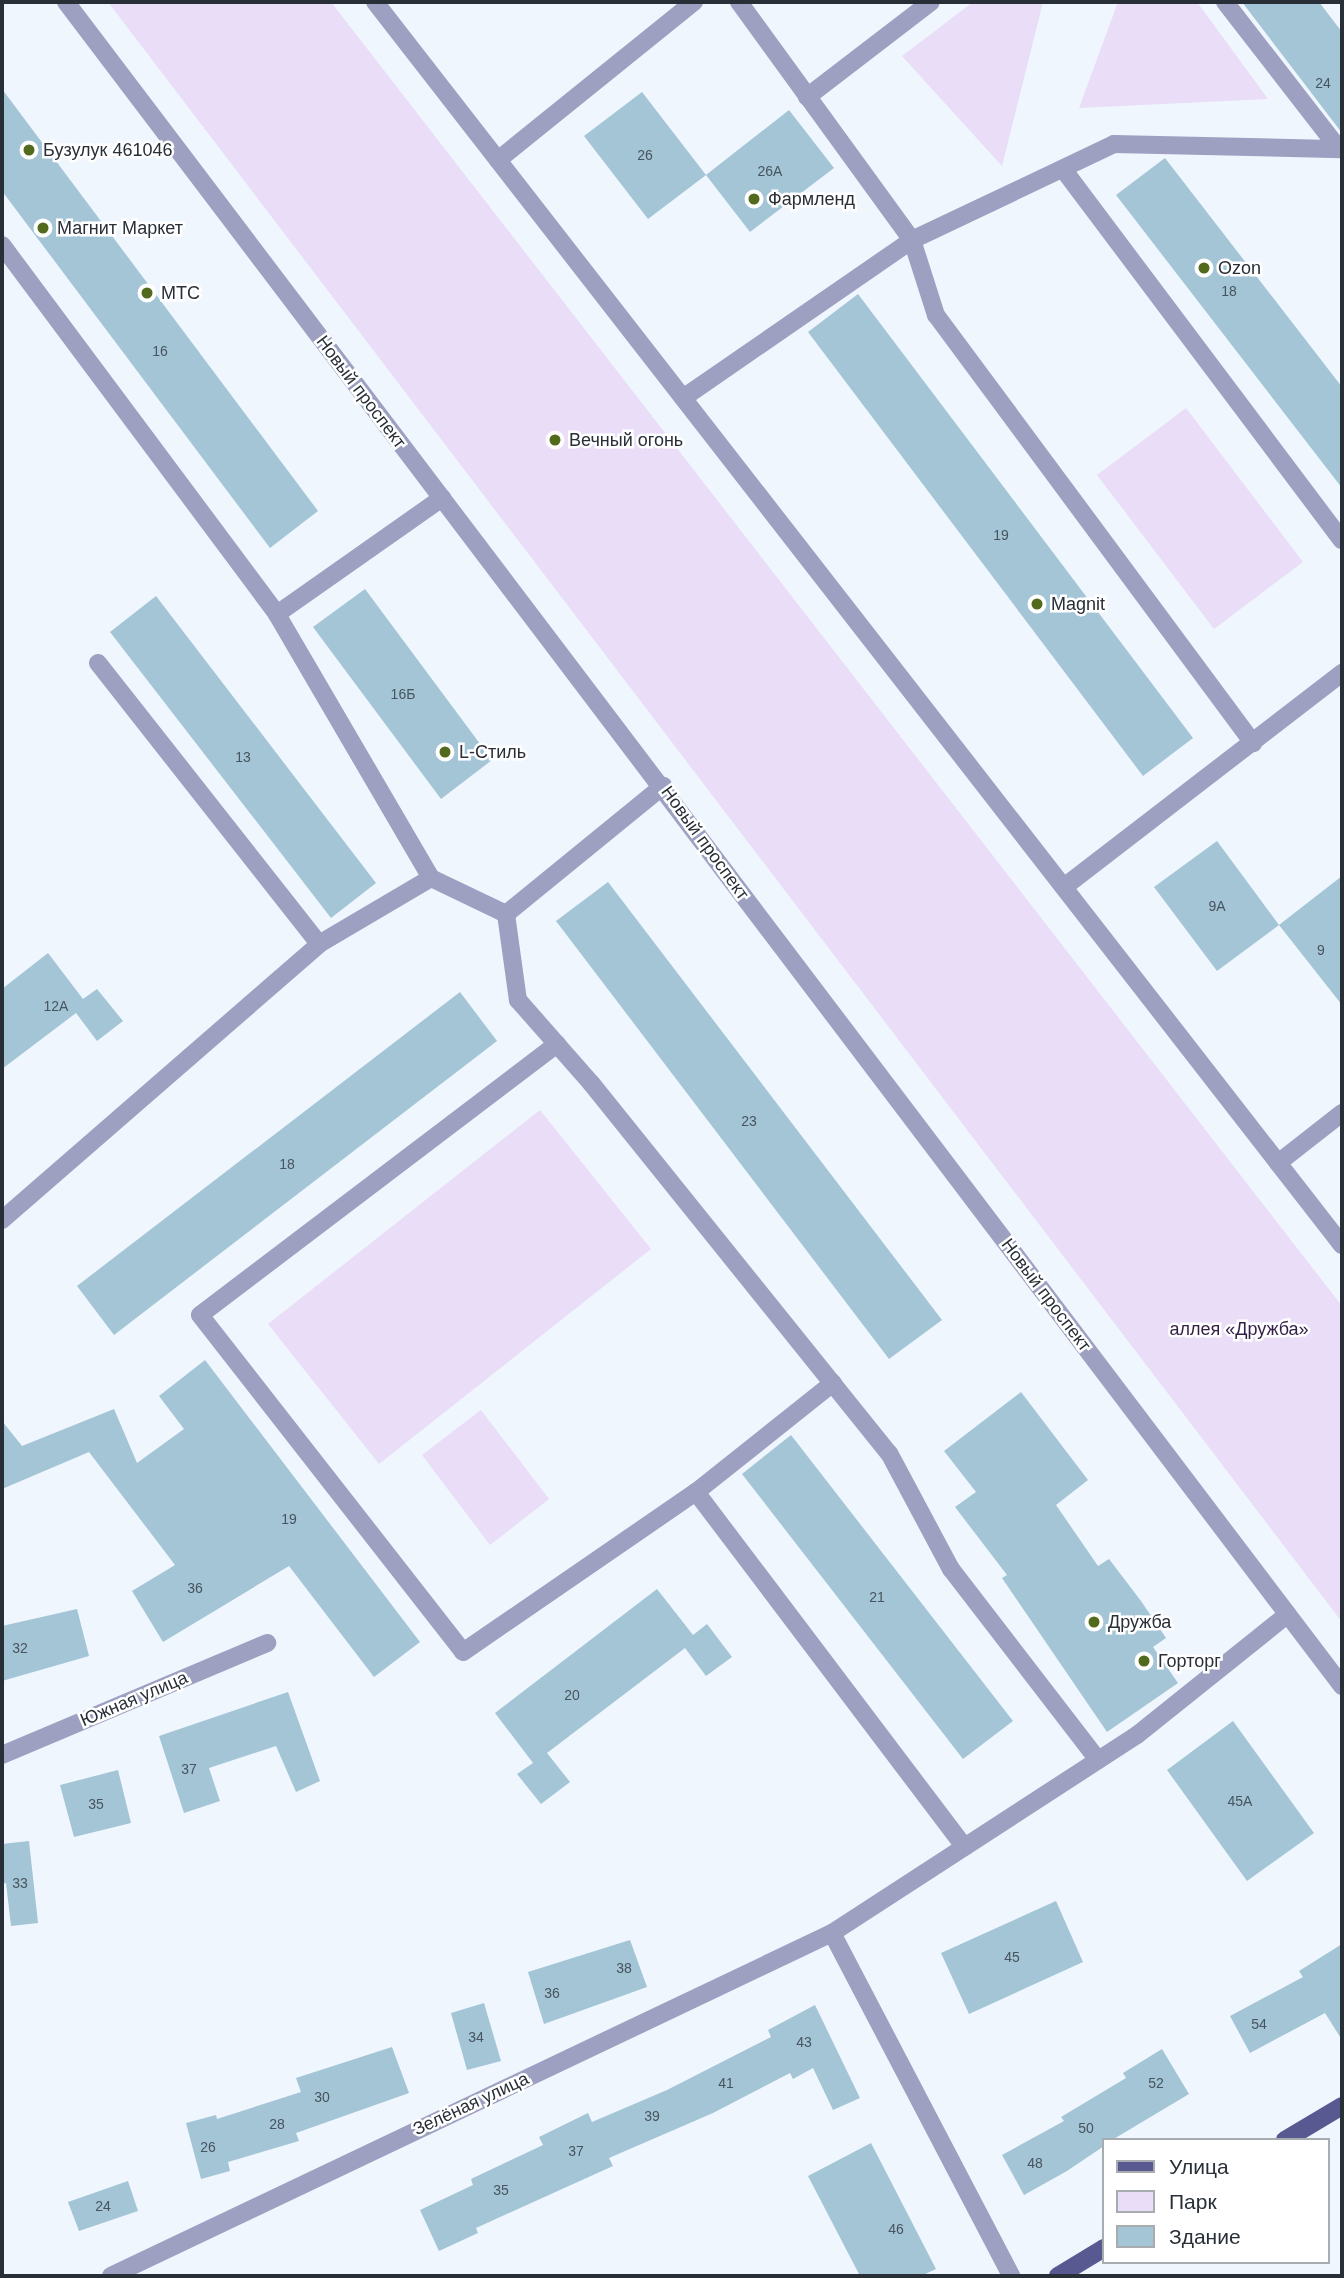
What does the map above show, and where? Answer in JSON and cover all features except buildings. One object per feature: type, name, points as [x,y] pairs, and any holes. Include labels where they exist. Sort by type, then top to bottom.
[{"type":"main road","points":[[1288,2138],[1342,2106]]},
{"type":"main road","points":[[1058,2276],[1102,2249]]},
{"type":"street","name":"Новый проспект","points":[[66,2],[663,786],[1342,1686]]},
{"type":"street","points":[[375,2],[1342,1245]]},
{"type":"street","points":[[498,160],[694,2]]},
{"type":"street","points":[[738,2],[912,240],[936,315],[1253,743]]},
{"type":"street","points":[[807,97],[931,2]]},
{"type":"street","points":[[1225,2],[1341,149]]},
{"type":"street","points":[[683,398],[912,240],[1114,145],[1341,149]]},
{"type":"street","points":[[1063,169],[1342,540]]},
{"type":"street","points":[[2,245],[277,614],[431,878],[506,914]]},
{"type":"street","points":[[277,614],[442,498]]},
{"type":"street","points":[[98,663],[319,944]]},
{"type":"street","points":[[1064,887],[1342,673]]},
{"type":"street","points":[[506,914],[663,786]]},
{"type":"street","points":[[2,1220],[319,944],[431,878]]},
{"type":"street","points":[[506,914],[518,1000],[557,1044],[889,1452],[951,1569],[1098,1760]]},
{"type":"street","points":[[557,1044],[200,1315],[463,1652],[696,1492],[833,1383]]},
{"type":"street","points":[[1278,1163],[1342,1113]]},
{"type":"street","points":[[696,1492],[964,1847]]},
{"type":"street","name":"Зелёная улица","points":[[111,2276],[832,1933],[1137,1735],[1288,1614]]},
{"type":"street","name":"Южная улица","points":[[2,1755],[267,1643]]},
{"type":"street","points":[[832,1933],[1011,2276]]},
{"type":"green space","name":"аллея «Дружба»","points":[[108,2],[331,2],[1342,1306],[1342,1622]]},
{"type":"green space","points":[[973,2],[1043,2],[1002,166],[902,56]]},
{"type":"green space","points":[[1118,2],[1197,2],[1268,99],[1079,108]]},
{"type":"green space","points":[[1186,408],[1303,562],[1214,629],[1097,475]]},
{"type":"green space","points":[[540,1110],[651,1249],[379,1464],[268,1324]]},
{"type":"green space","points":[[481,1410],[549,1499],[490,1545],[422,1455]]},
{"type":"place","name":"Бузулук 461046","points":[[29,150]]},
{"type":"place","name":"Фармленд","points":[[754,199]]},
{"type":"place","name":"Магнит Маркет","points":[[43,228]]},
{"type":"place","name":"Ozon","points":[[1204,268]]},
{"type":"place","name":"МТС","points":[[147,293]]},
{"type":"place","name":"Вечный огонь","points":[[555,440]]},
{"type":"place","name":"Magnit","points":[[1037,604]]},
{"type":"place","name":"L-Стиль","points":[[445,752]]},
{"type":"place","name":"Дружба","points":[[1094,1622]]},
{"type":"place","name":"Горторг","points":[[1144,1661]]}]
